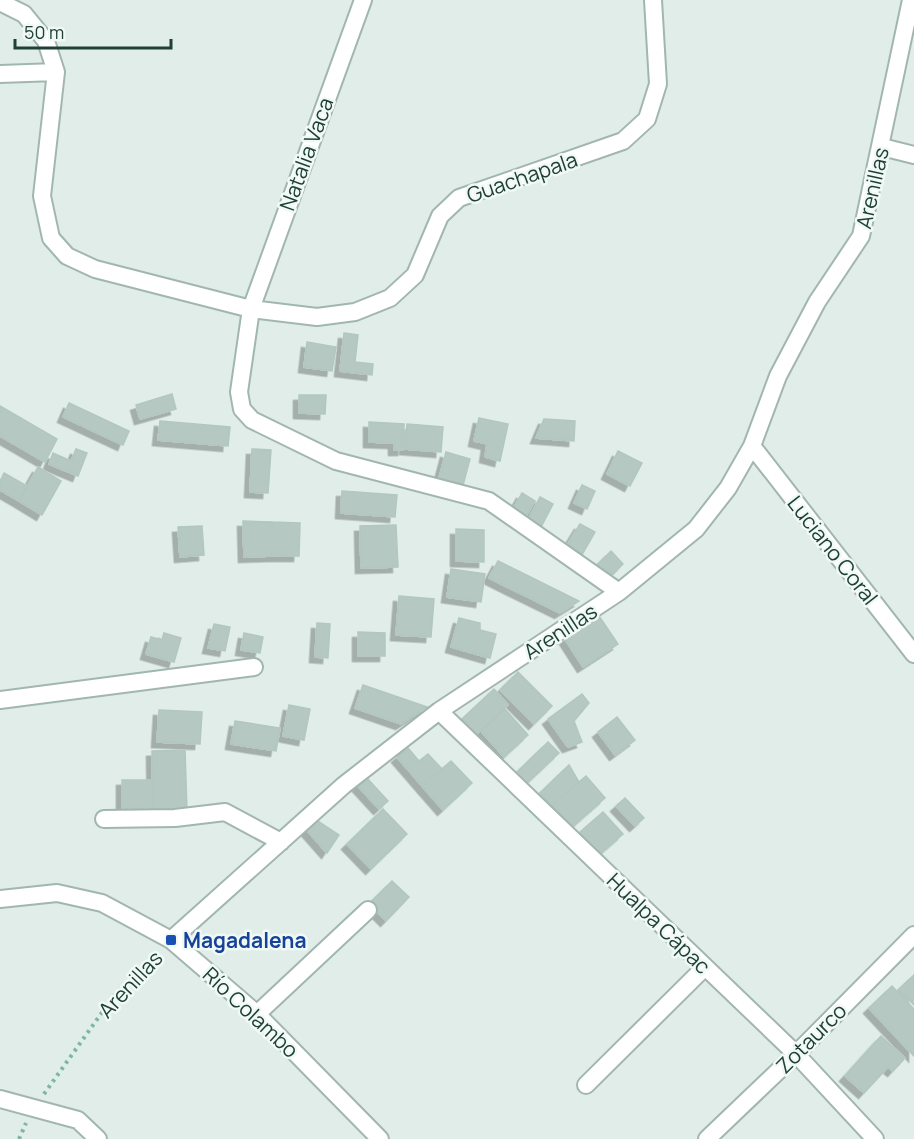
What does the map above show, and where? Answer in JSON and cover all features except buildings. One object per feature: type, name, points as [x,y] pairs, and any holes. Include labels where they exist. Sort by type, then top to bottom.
[{"type":"street","name":"Natalia Vaca","points":[[363,0],[251,309],[239,392],[242,409],[252,420],[336,461],[489,501],[620,592]]},
{"type":"street","name":"Guachapala","points":[[56,72],[42,196],[51,238],[67,256],[95,269],[251,309],[316,317],[355,312],[390,298],[415,275],[440,216],[459,198],[623,141],[647,119],[658,84],[653,0]]},
{"type":"street","name":"Arenillas","points":[[171,940],[344,785],[439,711],[620,592],[696,529],[728,488],[752,446],[778,376],[817,302],[861,237],[882,147],[911,0]]},
{"type":"street","points":[[0,3],[24,15],[46,41],[56,72],[0,74]]},
{"type":"street","points":[[882,147],[914,155]]},
{"type":"street","name":"Luciano Coral","points":[[752,446],[914,654]]},
{"type":"street","points":[[0,700],[254,667]]},
{"type":"street","name":"Hualpa Cápac","points":[[439,711],[796,1054],[875,1139]]},
{"type":"street","points":[[104,819],[175,818],[225,812],[281,842]]},
{"type":"street","name":"Río Colambo","points":[[0,898],[57,893],[102,903],[171,940],[257,1014],[380,1139]]},
{"type":"street","points":[[257,1014],[368,910]]},
{"type":"street","name":"Zotaurco","points":[[707,1139],[796,1054],[914,935]]},
{"type":"street","points":[[586,1085],[705,967]]},
{"type":"street","points":[[0,1099],[78,1120],[99,1139]]},
{"type":"path","name":"Arenillas","points":[[19,1139],[33,1108],[113,997],[171,940]]},
{"type":"place","name":"Magadalena","points":[[171,940]]}]
